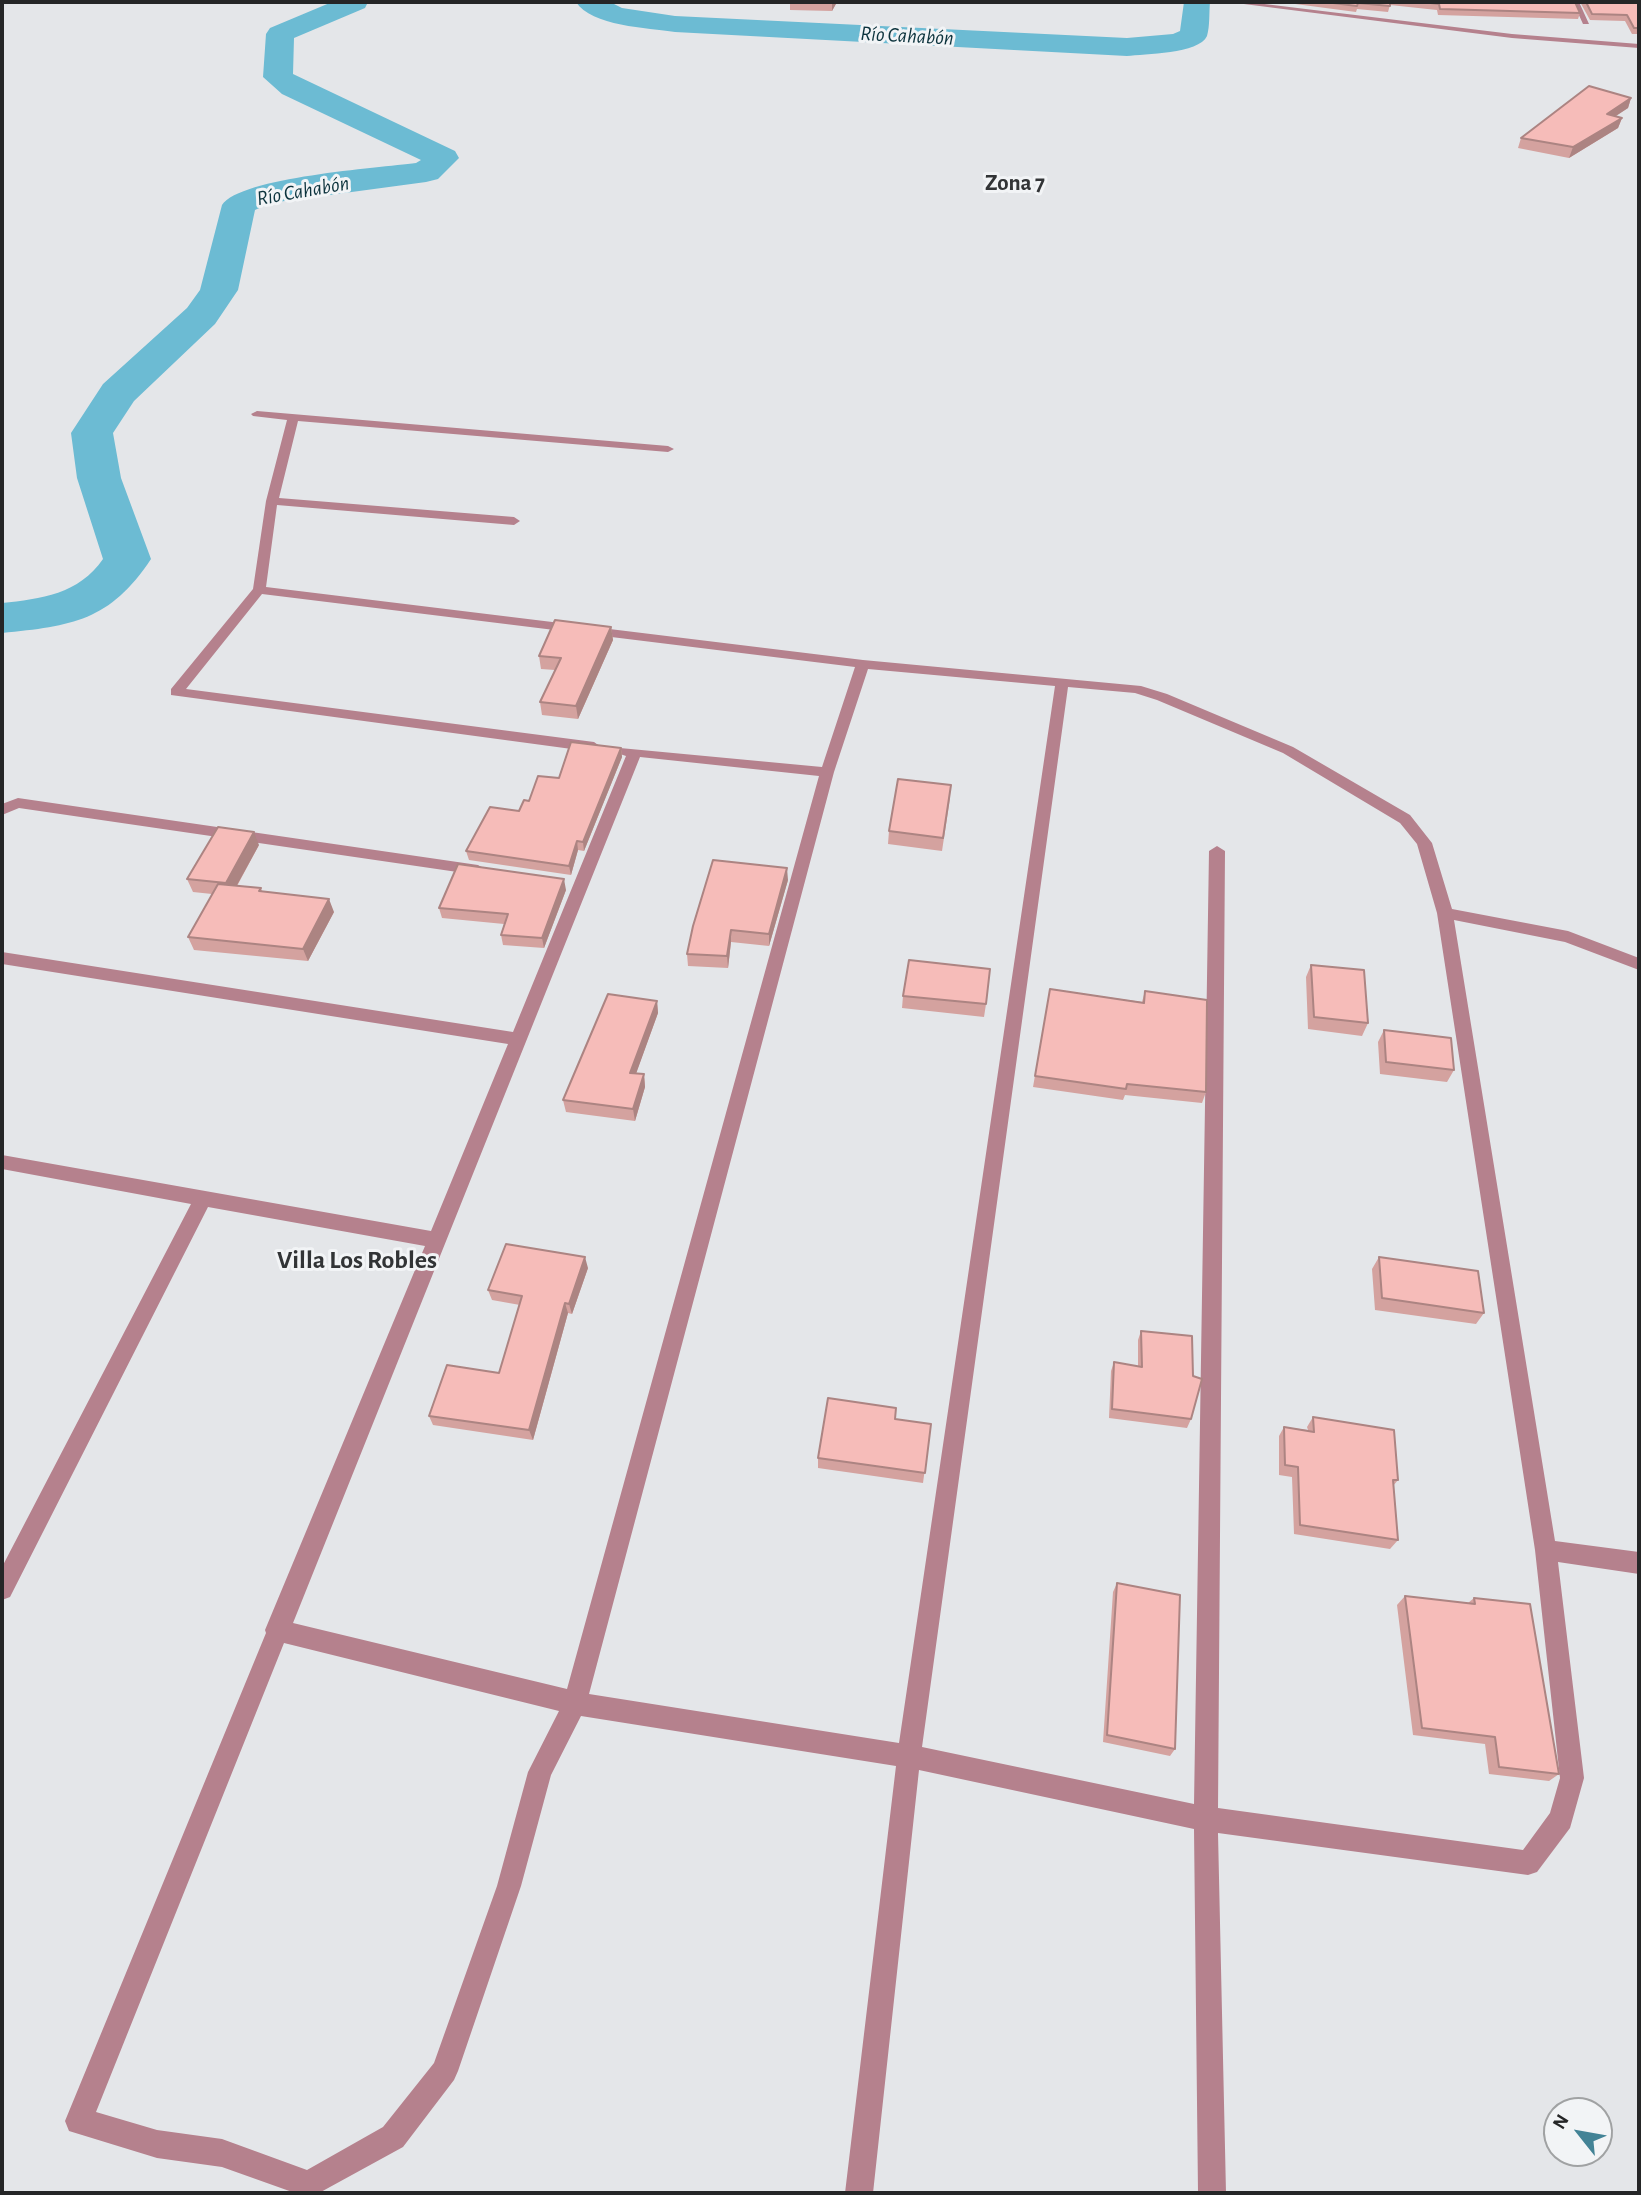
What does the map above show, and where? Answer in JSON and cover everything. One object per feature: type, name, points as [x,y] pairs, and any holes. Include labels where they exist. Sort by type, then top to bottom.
[{"type":"street","points":[[1232,2],[1512,36],[1639,46]]},
{"type":"street","points":[[1576,2],[1586,22]]},
{"type":"street","points":[[257,414],[668,449]]},
{"type":"street","points":[[293,418],[272,501],[259,590],[176,692],[635,752],[827,772]]},
{"type":"street","points":[[272,501],[514,521]]},
{"type":"street","points":[[259,590],[863,664],[1136,689],[1162,697],[1288,750],[1405,819],[1423,843],[1445,913],[1546,1550],[1572,1778],[1561,1819],[1528,1863],[1206,1819],[909,1756],[575,1703],[276,1630]]},
{"type":"street","points":[[635,752],[574,883],[518,1039],[276,1630],[79,2122],[157,2144],[222,2153],[308,2185],[393,2137],[445,2071],[509,1886],[540,1772],[575,1703],[827,772],[863,664]]},
{"type":"street","points":[[859,2193],[909,1756],[1062,681]]},
{"type":"street","points":[[2,810],[18,803],[499,872]]},
{"type":"street","points":[[1212,2193],[1206,1819],[1217,851]]},
{"type":"street","points":[[1445,913],[1568,937],[1639,964]]},
{"type":"street","points":[[2,958],[518,1039]]},
{"type":"street","points":[[2,1162],[436,1240]]},
{"type":"street","points":[[2,1589],[203,1198]]},
{"type":"street","points":[[1546,1550],[1639,1563]]},
{"type":"building","points":[[1325,2],[1390,2],[1390,6],[1358,3],[1357,6]]},
{"type":"building","points":[[1422,2],[1575,2],[1580,13],[1440,9],[1439,4]]},
{"type":"building","points":[[1586,2],[1639,2],[1639,28],[1634,28],[1627,15],[1592,14]]},
{"type":"building","points":[[1589,86],[1631,98],[1607,114],[1622,118],[1573,147],[1521,138]]},
{"type":"building","points":[[555,620],[611,627],[576,706],[540,702],[561,658],[539,656]]},
{"type":"building","points":[[571,742],[621,748],[583,842],[577,841],[569,866],[466,851],[490,807],[519,811],[524,800],[529,801],[538,776],[559,778]]},
{"type":"building","points":[[898,779],[951,785],[943,838],[889,831]]},
{"type":"building","points":[[218,827],[254,832],[226,883],[187,879]]},
{"type":"building","points":[[713,860],[787,868],[769,934],[731,930],[727,956],[687,954],[693,926]]},
{"type":"building","points":[[458,864],[564,879],[542,938],[501,935],[508,914],[439,908]]},
{"type":"building","points":[[218,884],[329,899],[303,949],[188,937]]},
{"type":"building","points":[[909,960],[990,969],[986,1004],[903,996]]},
{"type":"building","points":[[1311,965],[1364,970],[1368,1023],[1314,1017]]},
{"type":"building","points":[[1050,989],[1144,1003],[1145,991],[1207,1000],[1206,1092],[1127,1084],[1126,1089],[1035,1076]]},
{"type":"building","points":[[608,994],[657,1001],[630,1073],[644,1074],[633,1109],[563,1100]]},
{"type":"building","points":[[1384,1030],[1451,1038],[1454,1070],[1386,1062]]},
{"type":"building","points":[[506,1244],[585,1257],[569,1304],[565,1303],[529,1430],[429,1416],[447,1365],[499,1373],[522,1296],[488,1290]]},
{"type":"building","points":[[1379,1257],[1478,1271],[1484,1313],[1382,1298]]},
{"type":"building","points":[[1141,1331],[1192,1336],[1193,1376],[1202,1379],[1191,1419],[1112,1409],[1114,1362],[1142,1367]]},
{"type":"building","points":[[828,1398],[896,1408],[895,1419],[931,1424],[925,1473],[818,1458]]},
{"type":"building","points":[[1313,1417],[1394,1430],[1398,1480],[1393,1480],[1398,1540],[1300,1525],[1298,1467],[1285,1465],[1284,1427],[1314,1432]]},
{"type":"building","points":[[1117,1583],[1180,1595],[1175,1749],[1107,1735]]},
{"type":"building","points":[[1405,1596],[1475,1604],[1474,1598],[1530,1604],[1559,1774],[1499,1767],[1495,1737],[1422,1728]]},
{"type":"waterway","name":"Río Cahabón","points":[[2,618],[57,610],[89,598],[116,576],[127,559],[99,478],[92,433],[118,393],[201,316],[219,290],[239,205],[262,194],[426,172],[443,158],[293,88],[278,77],[280,34],[355,2]]},
{"type":"waterway","name":"Río Cahabón","points":[[589,2],[615,15],[675,24],[1127,47],[1179,42],[1193,35],[1197,2]]},
{"type":"district","name":"Zona 7","points":[[1015,183]]},
{"type":"district","name":"Villa Los Robles","points":[[357,1260]]}]
